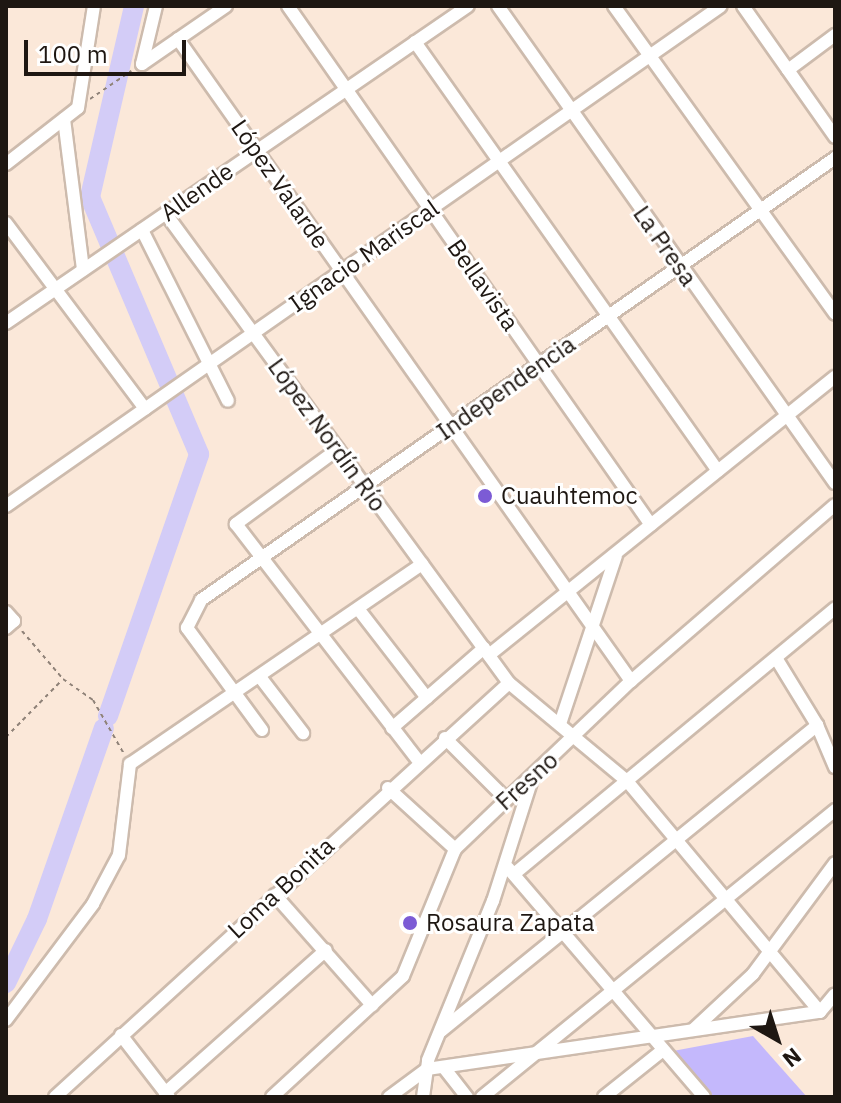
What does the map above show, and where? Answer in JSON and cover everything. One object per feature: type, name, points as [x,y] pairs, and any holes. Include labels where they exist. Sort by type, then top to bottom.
[{"type":"street","points":[[6,164],[81,105],[94,6]]},
{"type":"street","points":[[137,67],[156,6]]},
{"type":"street","points":[[137,67],[226,6]]},
{"type":"street","name":"Bellavista","points":[[288,6],[651,525]]},
{"type":"street","name":"Allende","points":[[6,323],[468,6]]},
{"type":"street","name":"La Presa","points":[[498,6],[784,417],[835,483]]},
{"type":"street","points":[[614,6],[835,314]]},
{"type":"street","name":"Ignacio Mariscal","points":[[6,506],[721,6]]},
{"type":"street","points":[[743,6],[835,137]]},
{"type":"street","points":[[788,70],[835,35]]},
{"type":"street","name":"López Valarde","points":[[178,39],[566,596],[631,681]]},
{"type":"street","points":[[415,42],[718,471]]},
{"type":"street","points":[[64,119],[87,267]]},
{"type":"street","name":"Independencia","points":[[236,694],[187,628],[201,600],[835,158]]},
{"type":"street","name":"López Nordín Río","points":[[166,214],[509,683],[627,781],[728,896],[820,1012]]},
{"type":"street","points":[[6,223],[149,406]]},
{"type":"street","points":[[138,232],[203,368],[228,401]]},
{"type":"street","points":[[392,728],[486,652],[566,596],[835,377]]},
{"type":"street","points":[[338,449],[236,524],[419,762]]},
{"type":"street","name":"Fresno","points":[[272,1097],[403,976],[455,849],[631,681],[835,505]]},
{"type":"street","points":[[560,724],[594,632],[616,556]]},
{"type":"street","points":[[6,1020],[93,904],[119,855],[130,764],[422,564]]},
{"type":"street","points":[[359,610],[427,698]]},
{"type":"street","points":[[514,874],[834,612]]},
{"type":"street","points":[[776,658],[817,725],[835,767]]},
{"type":"street","points":[[260,677],[303,733]]},
{"type":"street","name":"Loma Bonita","points":[[64,1094],[121,1035],[388,788],[509,683]]},
{"type":"street","points":[[236,694],[262,730]]},
{"type":"street","points":[[441,1031],[675,837],[817,725]]},
{"type":"street","points":[[445,738],[506,799]]},
{"type":"street","points":[[419,1095],[533,775]]},
{"type":"street","points":[[388,788],[455,849]]},
{"type":"street","points":[[482,1097],[835,810]]},
{"type":"street","points":[[504,863],[704,1097]]},
{"type":"street","points":[[693,1030],[753,974],[768,948],[835,863]]},
{"type":"street","points":[[275,895],[372,1005]]},
{"type":"street","points":[[121,1035],[167,1095],[326,950]]},
{"type":"street","points":[[389,1097],[427,1069],[445,1069],[820,1012],[835,994]]},
{"type":"street","points":[[604,1097],[663,1050]]},
{"type":"street","points":[[419,1095],[445,1069]]},
{"type":"street","points":[[445,1069],[467,1097]]},
{"type":"path","points":[[81,105],[137,67]]},
{"type":"path","points":[[9,620],[63,679],[93,700],[130,764]]},
{"type":"path","points":[[6,737],[63,679]]},
{"type":"shaded area","points":[[753,1036],[807,1097],[713,1097],[673,1051]]},
{"type":"waterway","points":[[108,716],[199,454],[90,197],[134,6]]},
{"type":"waterway","points":[[6,983],[37,919],[104,728]]},
{"type":"place","name":"Cuauhtemoc","points":[[485,496]]},
{"type":"place","name":"Rosaura Zapata","points":[[410,923]]}]
